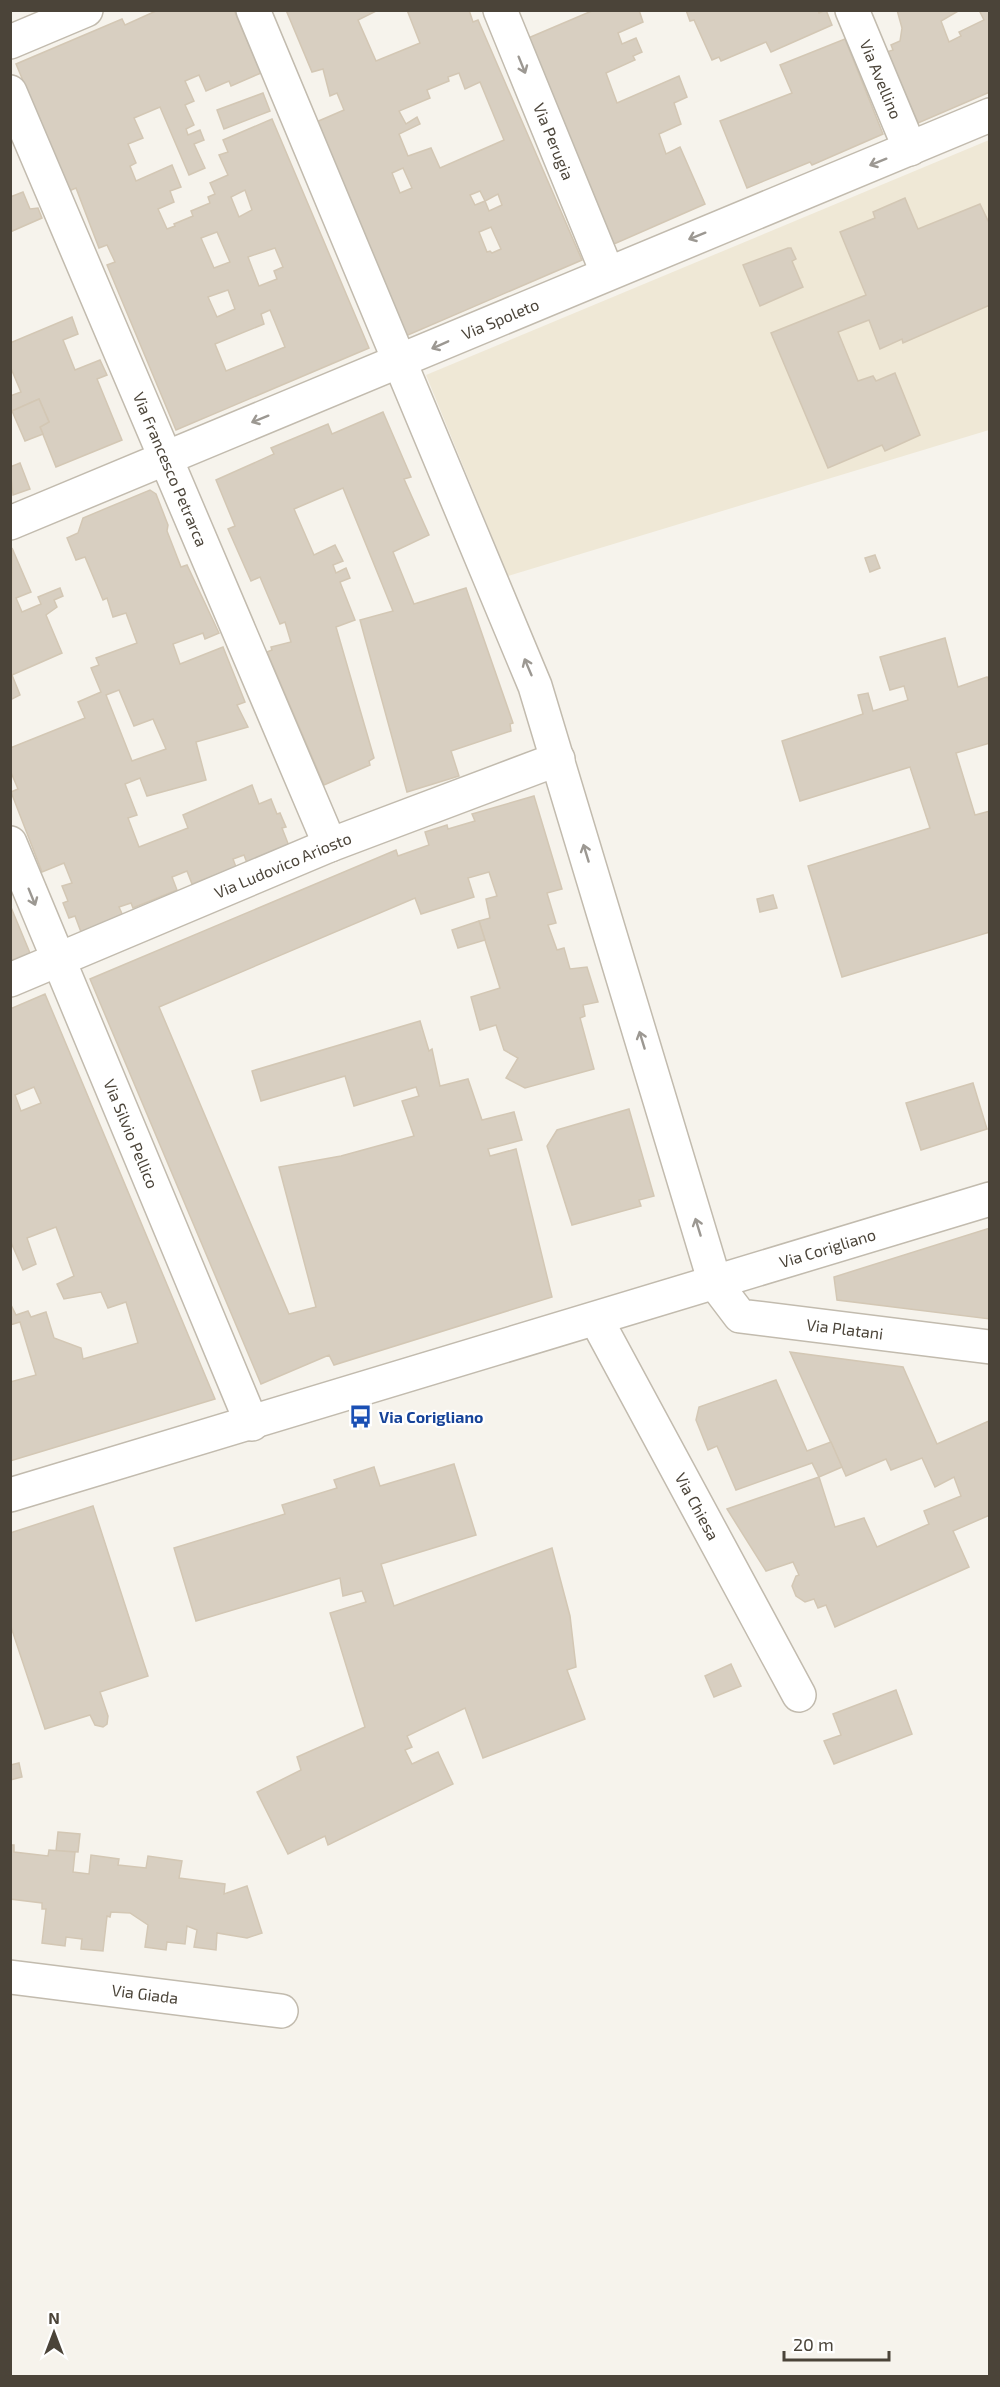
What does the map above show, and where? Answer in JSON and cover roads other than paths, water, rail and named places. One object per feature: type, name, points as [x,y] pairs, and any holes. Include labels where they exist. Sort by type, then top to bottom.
[{"type":"street","points":[[10,42],[86,10]]},
{"type":"street","points":[[253,10],[535,686],[714,1283]]},
{"type":"street","name":"Via Perugia","points":[[500,10],[607,272]]},
{"type":"street","name":"Via Avellino","points":[[852,10],[910,149]]},
{"type":"street","name":"Via Francesco Petrarca","points":[[10,92],[167,456],[330,845]]},
{"type":"street","name":"Via Spoleto","points":[[10,523],[167,456],[400,363],[607,272],[990,115]]},
{"type":"street","name":"Via Ludovico Ariosto","points":[[10,980],[330,845],[558,759]]},
{"type":"street","name":"Via Silvio Pellico","points":[[10,843],[252,1424]]},
{"type":"street","name":"Via Corigliano","points":[[10,1495],[252,1424],[990,1199]]},
{"type":"street","name":"Via Platani","points":[[714,1283],[740,1316],[990,1347]]},
{"type":"street","name":"Via Chiesa","points":[[596,1319],[799,1695]]},
{"type":"street","name":"Via Giada","points":[[10,1977],[281,2012]]},
{"type":"place","name":"Via Corigliano","points":[[361,1417]]}]
